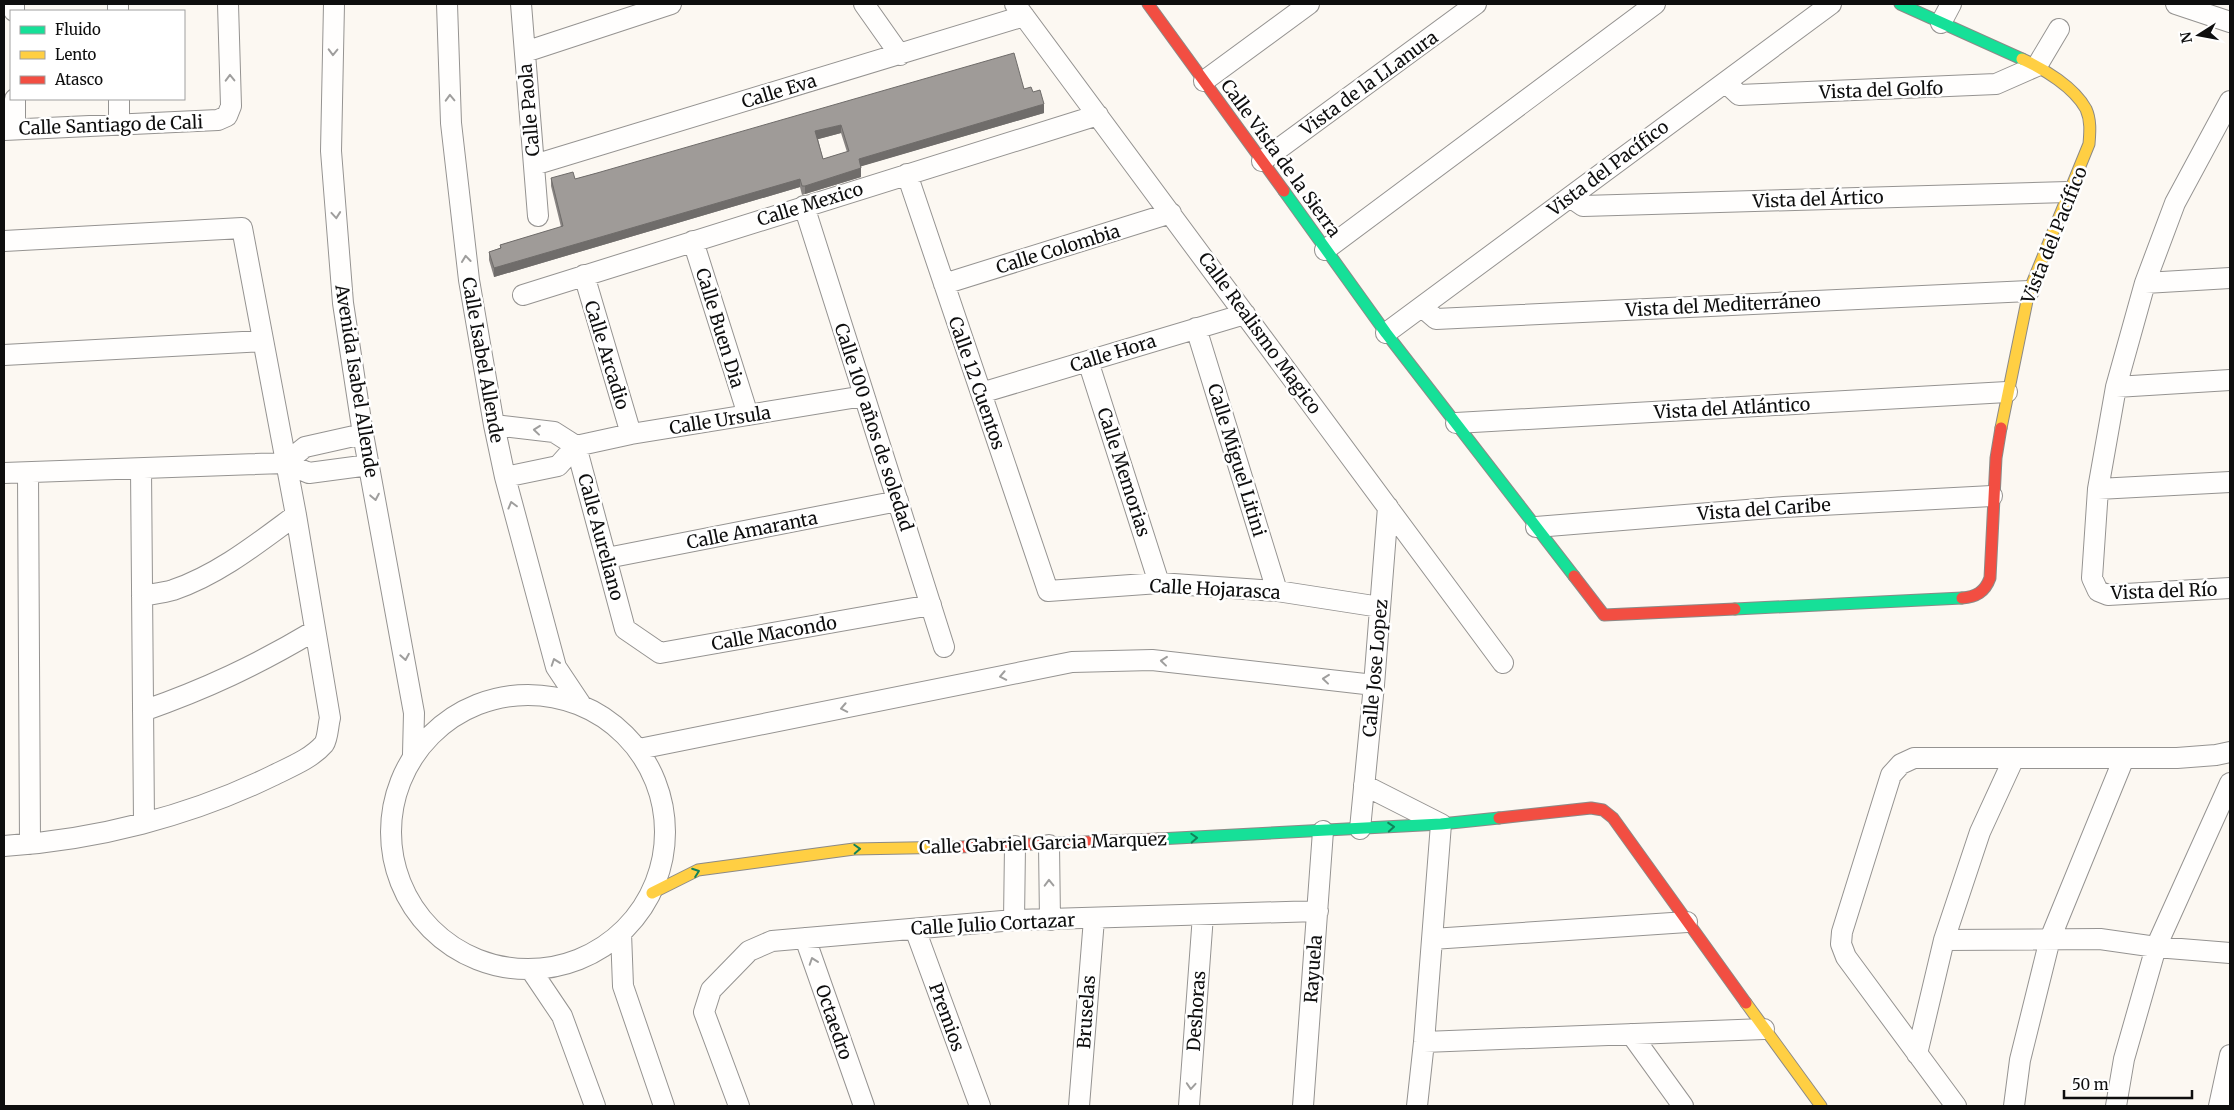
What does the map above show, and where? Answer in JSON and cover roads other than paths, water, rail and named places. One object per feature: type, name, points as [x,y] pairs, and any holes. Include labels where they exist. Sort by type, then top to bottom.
[{"type":"street","name":"Calle Santiago de Cali","points":[[10,129],[218,120],[227,116],[231,106],[228,4]]},
{"type":"street","name":"Avenida Isabel Allende","points":[[334,4],[331,151],[343,303],[363,434],[414,713],[413,754]]},
{"type":"street","name":"Calle Isabel Allende","points":[[447,4],[451,123],[468,270],[494,425],[505,477],[556,667],[580,703]]},
{"type":"street","name":"Calle Paola","points":[[521,4],[538,216]]},
{"type":"street","points":[[525,52],[671,4]]},
{"type":"street","points":[[864,4],[900,55]]},
{"type":"street","name":"Calle Vista de la Sierra","points":[[1148,4],[1386,333],[1604,615],[1973,597]]},
{"type":"street","points":[[1204,81],[1309,4]]},
{"type":"street","name":"Vista de la LLanura","points":[[1262,161],[1476,4]]},
{"type":"street","points":[[1325,250],[1655,4]]},
{"type":"street","name":"Vista del Pacífico","points":[[1386,333],[1831,4]]},
{"type":"street","points":[[1941,23],[1951,4]]},
{"type":"street","points":[[2176,4],[2230,22]]},
{"type":"street","name":"Vista del Pacífico","points":[[1909,6],[1941,23],[2038,66],[2075,94],[2086,110],[2090,125],[2089,144],[2084,160],[2068,192],[2029,292],[2007,392],[1996,458],[1992,496],[1990,578],[1983,592],[1973,597]]},
{"type":"street","name":"Calle Eva","points":[[534,165],[900,55],[1020,10]]},
{"type":"street","name":"Calle Realismo Magico","points":[[1020,10],[1503,663]]},
{"type":"street","points":[[2038,66],[2060,29]]},
{"type":"street","name":"Vista del Golfo","points":[[1726,83],[1739,95],[1996,84],[2038,66]]},
{"type":"street","points":[[10,129],[15,100]]},
{"type":"street","points":[[119,100],[119,124]]},
{"type":"street","points":[[2230,101],[2222,131],[2175,203],[2145,282],[2116,387],[2098,489],[2230,482]]},
{"type":"street","name":"Calle Mexico","points":[[523,294],[1098,115]]},
{"type":"street","name":"Calle 12 Cuentos","points":[[907,174],[1048,591]]},
{"type":"street","name":"Vista del Ártico","points":[[1570,197],[1582,206],[2068,192]]},
{"type":"street","name":"Calle 100 años de soledad","points":[[804,206],[944,648]]},
{"type":"street","name":"Calle Colombia","points":[[944,284],[1171,214]]},
{"type":"street","points":[[4,241],[242,228],[296,515],[314,632],[330,718],[325,743],[302,761],[231,796],[144,823],[30,844],[4,846]]},
{"type":"street","name":"Calle Buen Dia","points":[[693,241],[748,415]]},
{"type":"street","name":"Calle Arcadio","points":[[584,275],[631,434]]},
{"type":"street","points":[[2145,282],[2230,278]]},
{"type":"street","name":"Vista del Mediterráneo","points":[[1422,307],[1436,319],[2029,292]]},
{"type":"street","name":"Calle Hora","points":[[981,393],[1245,314]]},
{"type":"street","name":"Calle Miguel Litini","points":[[1196,328],[1278,591]]},
{"type":"street","points":[[4,355],[263,340]]},
{"type":"street","name":"Calle Memorias","points":[[1088,361],[1159,583]]},
{"type":"street","points":[[2116,387],[2230,380]]},
{"type":"street","name":"Vista del Atlántico","points":[[1456,423],[2007,392]]},
{"type":"street","name":"Calle Ursula","points":[[576,446],[631,434],[864,396]]},
{"type":"street","points":[[494,425],[554,432],[576,446],[558,466],[505,477]]},
{"type":"street","points":[[285,464],[305,447],[363,434]]},
{"type":"street","name":"Calle Aureliano","points":[[576,446],[625,629]]},
{"type":"street","points":[[4,474],[285,464],[309,473],[370,465]]},
{"type":"street","points":[[141,469],[144,823]]},
{"type":"street","points":[[28,473],[30,844]]},
{"type":"street","name":"Vista del Río","points":[[2098,489],[2092,578],[2098,591],[2108,595],[2230,588]]},
{"type":"street","name":"Vista del Caribe","points":[[1536,527],[1784,506],[1992,496]]},
{"type":"street","name":"Calle Amaranta","points":[[607,558],[898,501]]},
{"type":"street","name":"Calle Jose Lopez","points":[[1360,830],[1388,507]]},
{"type":"street","points":[[142,596],[173,590],[205,575],[238,556],[296,515]]},
{"type":"street","name":"Calle Hojarasca","points":[[1048,591],[1159,583],[1278,591],[1380,607]]},
{"type":"street","name":"Calle Macondo","points":[[625,629],[660,653],[931,605]]},
{"type":"street","points":[[143,711],[232,677],[314,632]]},
{"type":"street","points":[[638,749],[1072,662],[1152,660],[1374,685]]},
{"type":"street","points":[[543,694],[580,703],[612,722],[638,749],[657,782],[665,819],[664,857],[652,893],[631,924],[603,949],[568,964],[531,970],[494,966],[459,952],[429,929],[407,898],[394,863],[390,825],[397,788],[413,754],[438,726],[470,706],[506,695],[543,694]]},
{"type":"street","points":[[1956,1106],[1846,957],[1841,944],[1842,932],[1891,775],[1901,764],[1914,758],[2177,758],[2230,752]]},
{"type":"street","points":[[1918,1054],[1944,940],[1980,832],[2014,758]]},
{"type":"street","points":[[2014,1106],[2020,1060],[2050,939],[2124,758]]},
{"type":"street","points":[[2116,1106],[2124,1058],[2156,947],[2230,783]]},
{"type":"street","points":[[1364,786],[1441,824],[1424,1042],[1417,1106]]},
{"type":"street","name":"Calle Gabriel Garcia Marquez","points":[[652,893],[698,870],[854,849],[1049,846],[1360,830],[1441,824],[1590,808],[1603,810],[1613,818],[1687,922]]},
{"type":"street","name":"Rayuela","points":[[1303,1106],[1323,831]]},
{"type":"street","points":[[1014,920],[1015,846]]},
{"type":"street","points":[[1049,846],[1050,920]]},
{"type":"street","name":"Calle Julio Cortazar","points":[[739,1106],[704,1012],[711,990],[749,951],[772,941],[1014,920],[1318,911]]},
{"type":"street","name":"Deshoras","points":[[1189,1106],[1203,915]]},
{"type":"street","name":"Bruselas","points":[[1079,1106],[1094,919]]},
{"type":"street","points":[[1432,939],[1687,922],[1821,1106]]},
{"type":"street","name":"Premios","points":[[915,928],[980,1106]]},
{"type":"street","points":[[621,932],[623,986],[664,1106]]},
{"type":"street","name":"Octaedro","points":[[805,938],[864,1106]]},
{"type":"street","points":[[1944,940],[2100,939],[2156,947],[2230,953]]},
{"type":"street","points":[[531,970],[562,1016],[595,1106]]},
{"type":"street","points":[[1424,1042],[1764,1029]]},
{"type":"street","points":[[1631,1034],[1682,1106]]},
{"type":"street","points":[[2219,1106],[2230,1055]]}]
